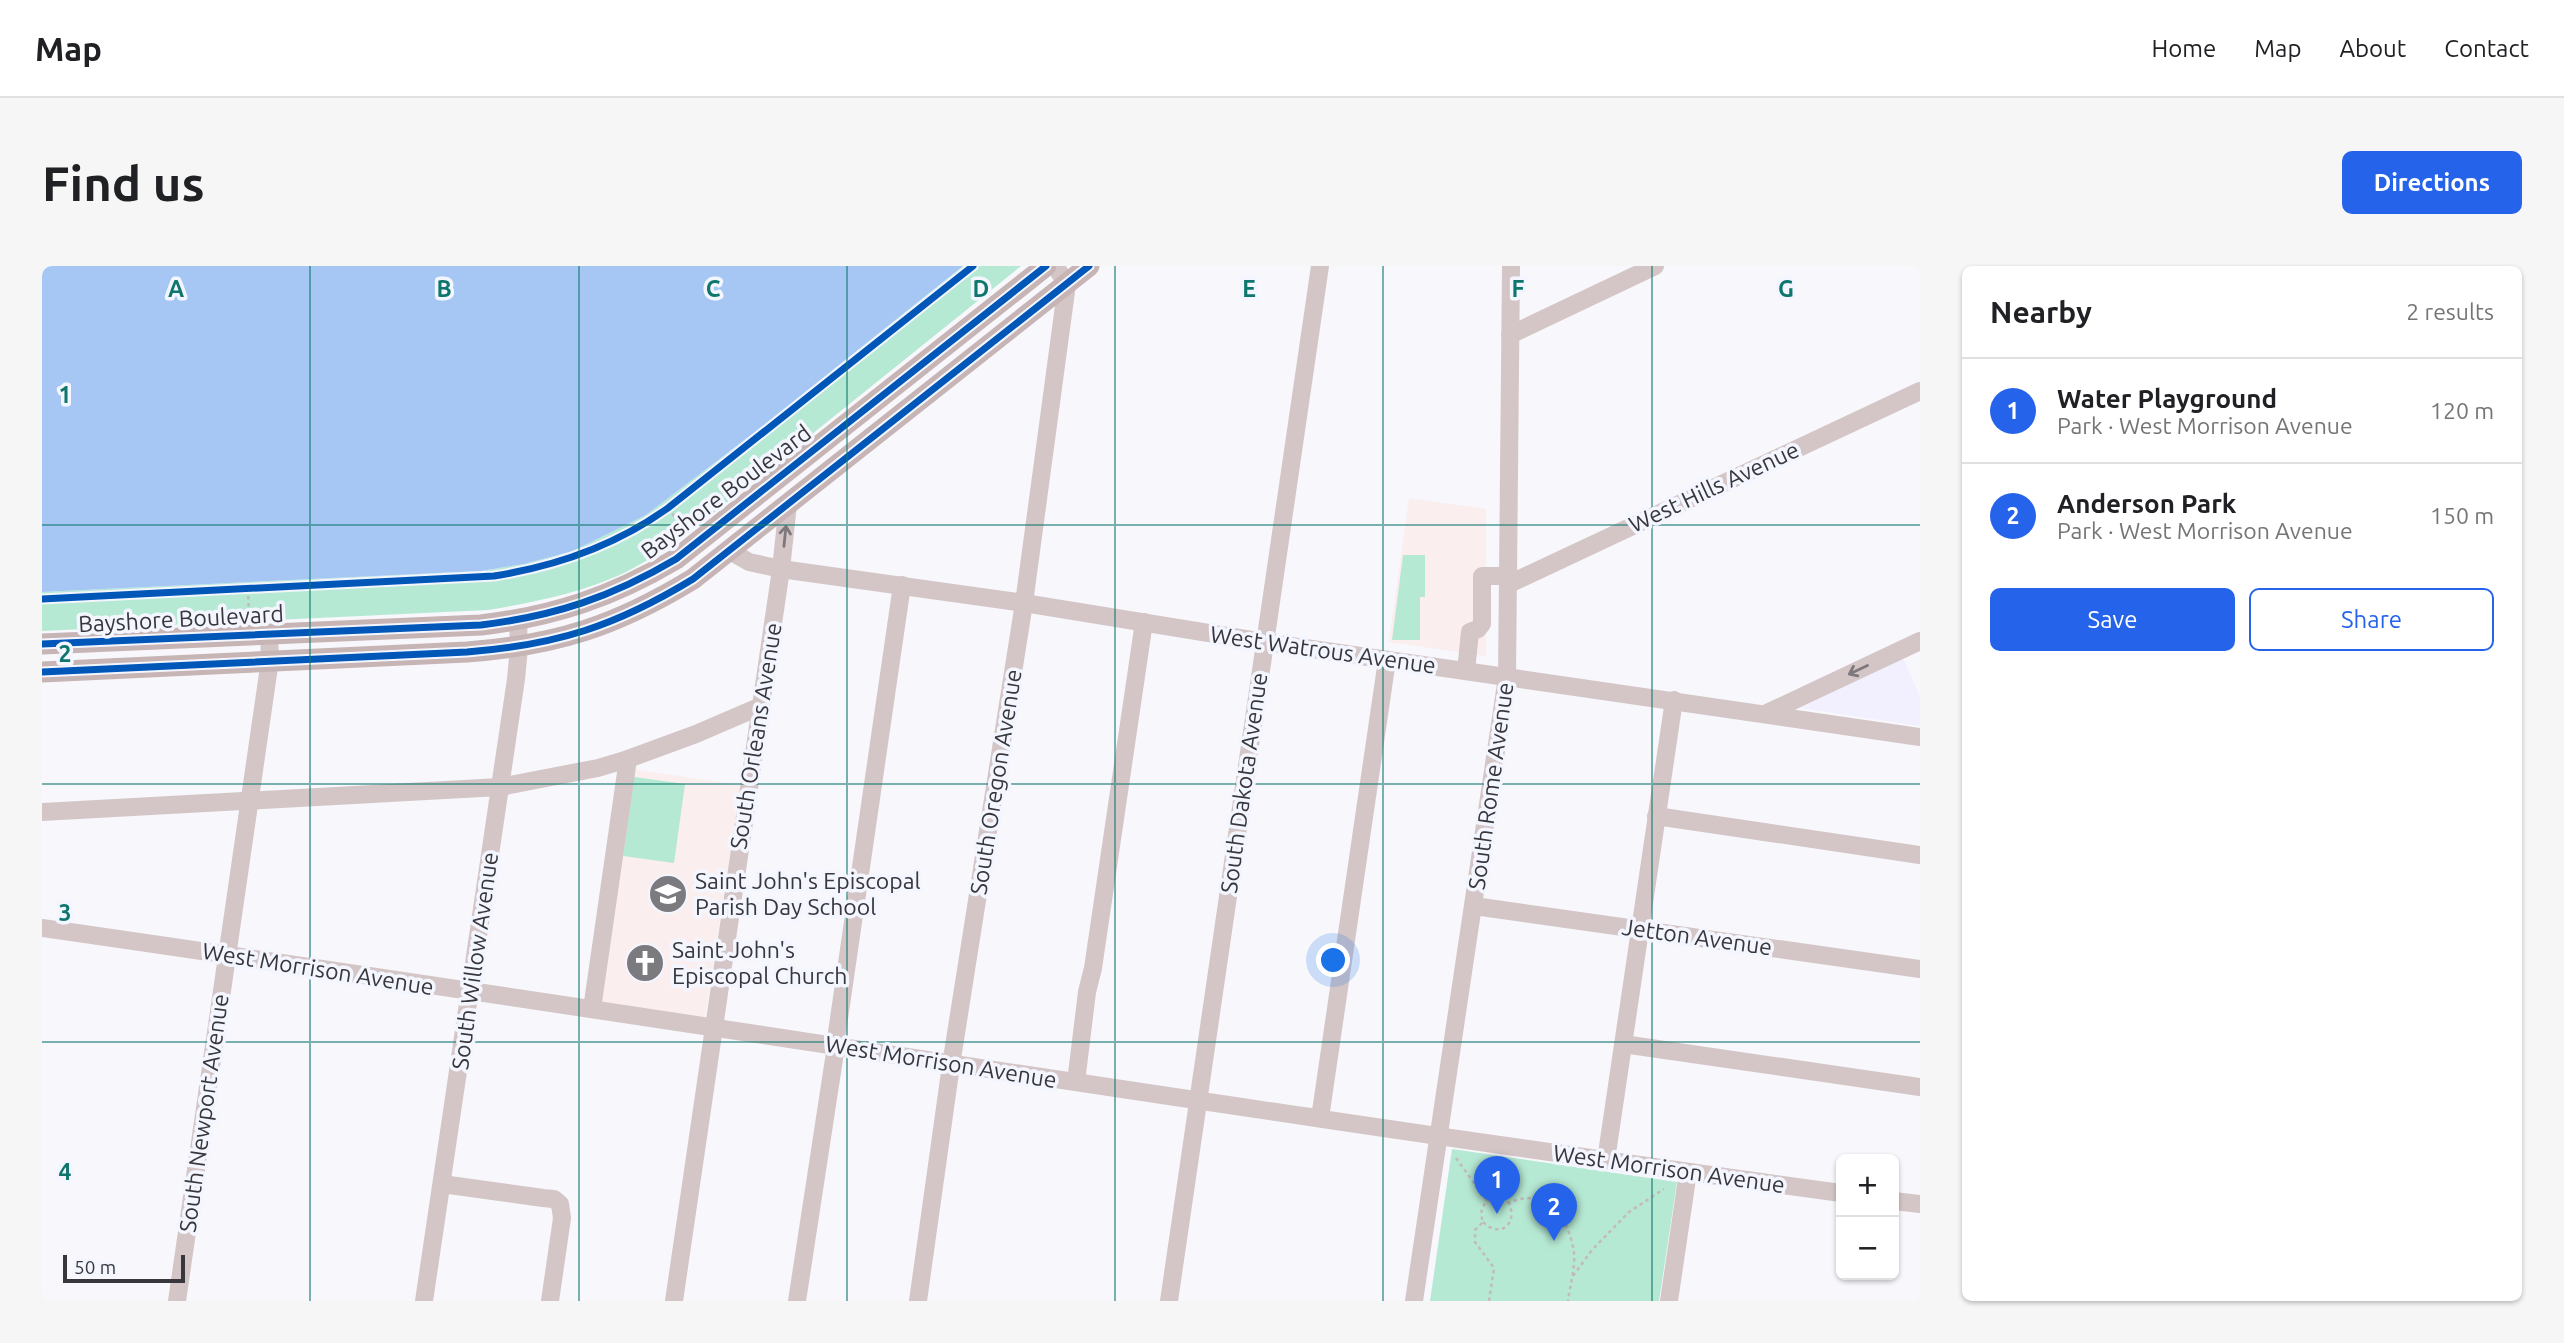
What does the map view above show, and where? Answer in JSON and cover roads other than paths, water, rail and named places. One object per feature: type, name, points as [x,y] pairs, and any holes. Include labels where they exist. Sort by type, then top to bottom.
[{"type":"main road","name":"Bayshore Boulevard","points":[[42,644],[518,621],[558,612],[599,598],[639,581],[676,559],[1046,266]]},
{"type":"main road","name":"Bayshore Boulevard","points":[[42,672],[519,648],[587,631],[629,614],[694,579],[1061,275],[1089,266]]},
{"type":"street","name":"South Dakota Avenue","points":[[1169,1301],[1320,266]]},
{"type":"street","name":"South Rome Avenue","points":[[1414,1301],[1507,677],[1511,266]]},
{"type":"street","points":[[1510,335],[1655,266]]},
{"type":"street","name":"South Oregon Avenue","points":[[918,1301],[951,1065],[1024,603],[1061,275]]},
{"type":"street","name":"West Hills Avenue","points":[[1466,671],[1470,632],[1482,624],[1482,576],[1509,580],[1920,391]]},
{"type":"street","name":"South Orleans Avenue","points":[[674,1301],[781,569],[788,503]]},
{"type":"street","name":"West Watrous Avenue","points":[[730,551],[749,562],[781,569],[1920,737]]},
{"type":"street","points":[[797,1301],[902,586]]},
{"type":"street","name":"South Willow Avenue","points":[[424,1301],[500,787],[519,648],[518,621]]},
{"type":"street","points":[[1076,1082],[1087,992],[1093,968],[1144,622]]},
{"type":"street","name":"South Newport Avenue","points":[[177,1301],[270,660],[269,634]]},
{"type":"street","points":[[1767,713],[1920,641]]},
{"type":"street","points":[[1321,1118],[1387,660]]},
{"type":"street","points":[[1606,1160],[1674,700]]},
{"type":"street","points":[[42,812],[500,787],[598,768],[628,759],[761,706]]},
{"type":"street","points":[[593,1009],[628,759]]},
{"type":"street","points":[[1656,816],[1920,855]]},
{"type":"street","name":"Jetton Avenue","points":[[1474,906],[1920,969]]},
{"type":"street","name":"West Morrison Avenue","points":[[42,928],[713,1026],[951,1065],[1836,1193]]},
{"type":"street","points":[[1623,1044],[1920,1087]]},
{"type":"street","points":[[1669,1301],[1688,1172]]},
{"type":"street","points":[[442,1184],[554,1199],[560,1204],[562,1218],[550,1301]]},
{"type":"street","points":[[1899,1202],[1920,1204]]},
{"type":"water","points":[[42,266],[963,266],[646,515],[573,551],[524,564],[481,571],[42,592]]},
{"type":"place","name":"Saint John's Episcopal Parish Day School","points":[[668,894]]},
{"type":"place","name":"Saint John's Episcopal Church","points":[[645,963]]},
{"type":"place","name":"Water Playground","points":[[1497,1214]]},
{"type":"place","name":"Anderson Park","points":[[1554,1241]]}]
